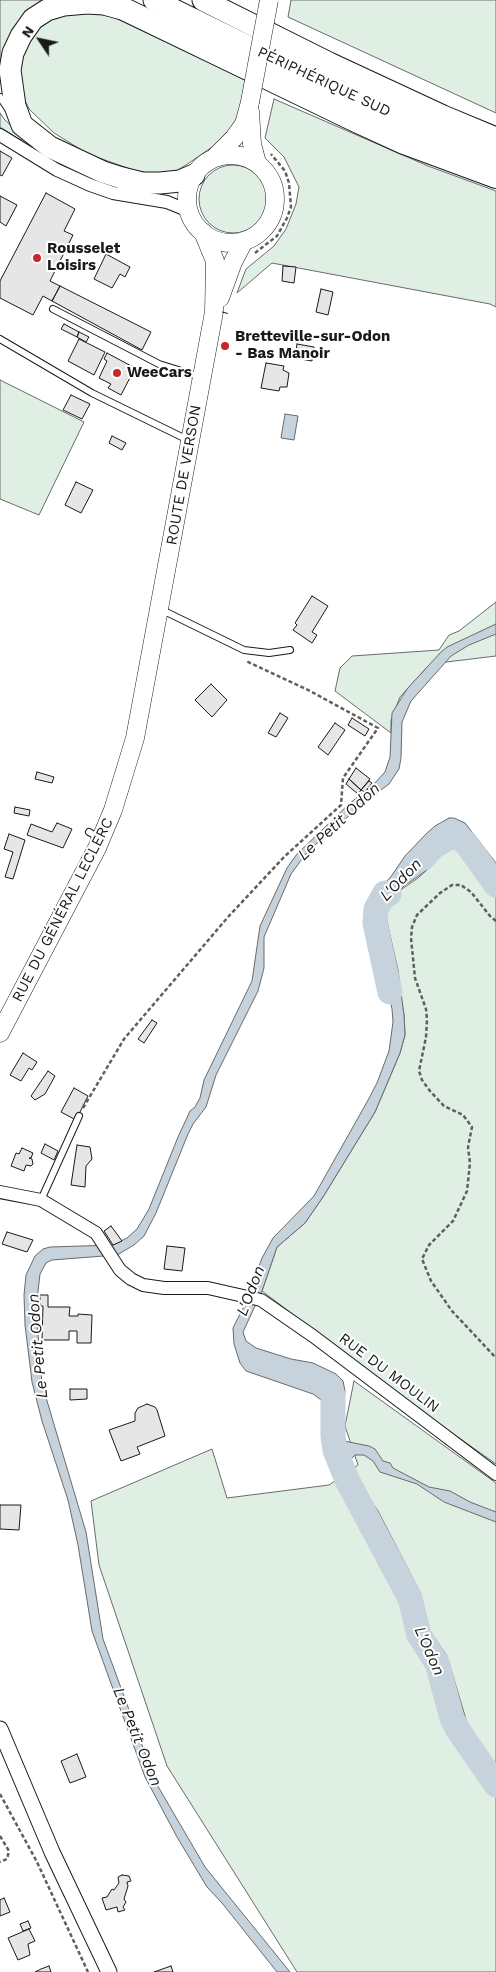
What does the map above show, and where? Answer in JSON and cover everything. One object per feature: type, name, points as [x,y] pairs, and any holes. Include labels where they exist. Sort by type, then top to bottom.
[{"type":"highway","name":"PÉRIPHÉRIQUE SUD","points":[[154,0],[335,89],[446,139],[496,159]]},
{"type":"highway","name":"PÉRIPHÉRIQUE SUD","points":[[203,0],[329,63],[443,116],[496,138]]},
{"type":"highway","points":[[194,175],[180,181],[160,183],[142,183],[122,178],[103,172],[50,147],[22,125],[15,106],[10,70],[13,53],[17,44],[34,20],[47,10],[64,5],[87,3],[118,5],[404,143],[496,177]]},
{"type":"main road","points":[[250,104],[252,144],[261,156],[275,189],[275,206],[269,221],[249,247],[215,240],[203,232],[194,223],[189,211],[188,192],[194,175],[234,138],[244,124],[250,104],[269,0]]},
{"type":"main road","points":[[214,158],[228,155],[261,156]]},
{"type":"main road","name":"ROUTE DE VERSON","points":[[159,608],[214,312],[215,261],[203,232]]},
{"type":"main road","name":"ROUTE DE VERSON","points":[[214,312],[233,262],[249,247]]},
{"type":"main road","name":"RUE DU GÉNÉRAL LECLERC","points":[[0,1033],[95,836],[113,810],[135,738],[159,608]]},
{"type":"street","points":[[0,135],[57,170],[90,185],[113,193],[167,202],[189,211]]},
{"type":"street","points":[[0,1192],[41,1200]]},
{"type":"street","name":"RUE DU MOULIN","points":[[41,1200],[96,1233],[120,1270],[143,1286],[208,1288],[260,1300],[313,1336],[496,1474]]},
{"type":"street","points":[[0,1729],[52,1852],[109,1972]]},
{"type":"lane","points":[[0,97],[5,106],[22,125]]},
{"type":"lane","points":[[53,309],[159,364],[202,377]]},
{"type":"lane","points":[[0,339],[92,393],[190,441]]},
{"type":"lane","points":[[159,608],[244,650],[270,652],[290,650]]},
{"type":"lane","points":[[41,1200],[79,1116]]},
{"type":"path","points":[[249,247],[270,243],[288,218],[292,198],[285,171],[261,156]]},
{"type":"path","points":[[79,1116],[124,1039],[228,917],[284,857],[341,805],[344,778],[378,728],[310,691],[237,656],[231,644]]},
{"type":"path","points":[[496,921],[471,892],[461,885],[452,885],[440,892],[417,915],[412,927],[411,938],[418,990],[426,1009],[426,1037],[419,1071],[422,1080],[444,1106],[463,1116],[472,1127],[468,1146],[470,1163],[467,1190],[453,1221],[429,1245],[422,1258],[431,1281],[452,1311],[496,1358]]},
{"type":"path","points":[[0,1794],[37,1862],[88,1972]]},
{"type":"path","points":[[0,1836],[8,1851],[7,1859],[0,1862]]},
{"type":"green space","points":[[0,0],[55,0],[1,80],[0,78]]},
{"type":"green space","points":[[291,0],[496,0],[496,113],[288,17]]},
{"type":"green space","points":[[73,12],[94,13],[113,17],[245,80],[239,115],[229,130],[218,143],[186,165],[174,172],[159,175],[133,170],[88,154],[54,133],[29,109],[23,96],[19,83],[20,53],[29,38],[41,27],[55,17]]},
{"type":"green space","points":[[274,99],[428,166],[496,191],[496,307],[490,304],[272,263],[237,293],[246,269],[274,246],[286,229],[296,204],[299,187],[284,157],[265,138]]},
{"type":"green space","points":[[0,113],[24,138],[20,140],[0,127]]},
{"type":"green space","points":[[233,165],[246,168],[257,175],[264,186],[267,199],[264,212],[257,223],[246,230],[233,233],[220,230],[209,223],[202,212],[199,199],[202,186],[209,175],[220,168]]},
{"type":"green space","points":[[0,380],[84,422],[39,515],[0,499]]},
{"type":"green space","points":[[496,602],[496,656],[430,664],[400,697],[391,720],[391,733],[335,691],[340,668],[352,656],[439,650],[449,635],[459,631]]},
{"type":"green space","points":[[457,835],[484,879],[496,893],[496,1464],[414,1406],[262,1291],[277,1247],[305,1223],[323,1197],[375,1112],[400,1053],[405,1035],[404,1015],[385,913],[389,902],[399,891],[430,867],[446,839]]},
{"type":"green space","points":[[354,1381],[496,1483],[496,1972],[297,1972],[167,1766],[99,1565],[91,1501],[212,1449],[227,1498],[329,1485],[358,1465],[345,1426]]},
{"type":"water","points":[[285,414],[298,416],[294,440],[281,438]]},
{"type":"water","name":"Le Petit Odon","points":[[496,624],[496,634],[469,645],[451,656],[411,701],[402,722],[399,769],[389,784],[358,807],[329,835],[316,844],[291,874],[264,937],[264,968],[258,991],[216,1075],[206,1107],[188,1134],[156,1213],[144,1236],[134,1245],[117,1255],[52,1260],[46,1263],[40,1274],[36,1309],[42,1384],[86,1532],[103,1639],[156,1783],[205,1867],[290,1972],[277,1972],[207,1887],[177,1837],[145,1777],[92,1631],[78,1545],[68,1500],[42,1421],[32,1382],[25,1325],[24,1295],[26,1275],[35,1256],[43,1249],[50,1247],[113,1245],[127,1238],[137,1229],[149,1209],[178,1137],[190,1111],[195,1107],[200,1098],[204,1080],[252,981],[260,926],[287,868],[297,854],[385,772],[390,757],[392,713],[407,689],[447,647]]},
{"type":"water","points":[[449,818],[465,823],[496,863],[496,893],[484,879],[457,835],[446,839],[427,870],[404,886],[389,902],[385,913],[398,970],[404,1015],[405,1035],[400,1053],[375,1112],[323,1197],[305,1223],[277,1247],[262,1291],[243,1332],[246,1341],[256,1348],[291,1359],[313,1363],[336,1374],[343,1381],[345,1391],[341,1433],[344,1441],[369,1446],[375,1449],[383,1461],[390,1463],[393,1468],[429,1487],[450,1491],[470,1502],[496,1512],[496,1522],[444,1502],[417,1484],[380,1472],[373,1461],[364,1455],[355,1455],[351,1459],[350,1470],[378,1511],[419,1590],[421,1618],[429,1635],[435,1638],[447,1656],[468,1726],[481,1751],[496,1764],[496,1788],[451,1712],[431,1654],[405,1592],[378,1533],[344,1469],[336,1425],[328,1405],[313,1394],[246,1371],[240,1363],[234,1344],[233,1328],[246,1302],[262,1258],[273,1238],[314,1196],[377,1083],[389,1051],[393,1022],[373,914],[381,886],[390,878],[405,856],[427,833]]},
{"type":"building","points":[[0,151],[12,158],[2,176],[0,175]]},
{"type":"building","name":"Rousselet Loisirs","points":[[46,193],[75,209],[64,231],[73,235],[50,281],[60,286],[52,301],[43,296],[33,315],[0,298],[0,281]]},
{"type":"building","points":[[0,196],[17,205],[6,226],[0,222]]},
{"type":"building","points":[[106,254],[130,267],[125,277],[120,274],[112,288],[94,279]]},
{"type":"building","points":[[283,266],[296,267],[294,283],[282,281]]},
{"type":"building","points":[[60,286],[151,332],[142,350],[52,301]]},
{"type":"building","points":[[321,289],[333,292],[328,315],[316,312]]},
{"type":"building","points":[[64,324],[79,332],[77,337],[61,329]]},
{"type":"building","points":[[79,332],[89,337],[86,342],[77,337]]},
{"type":"building","points":[[79,339],[105,352],[94,375],[68,361]]},
{"type":"building","points":[[297,344],[314,347],[312,361],[295,358]]},
{"type":"building","name":"WeeCars","points":[[107,353],[135,368],[121,395],[108,388],[111,384],[99,378],[107,361],[104,359]]},
{"type":"building","points":[[266,363],[284,366],[283,370],[289,373],[287,387],[280,387],[279,391],[261,388]]},
{"type":"building","points":[[71,395],[90,404],[82,419],[63,410]]},
{"type":"building","points":[[112,436],[126,443],[122,450],[109,443]]},
{"type":"building","points":[[76,482],[93,490],[81,513],[65,505]]},
{"type":"building","points":[[312,596],[328,606],[312,632],[317,635],[312,643],[293,630],[297,625],[295,623]]},
{"type":"building","points":[[211,684],[227,700],[212,717],[195,700]]},
{"type":"building","points":[[280,713],[288,718],[276,737],[268,733]]},
{"type":"building","points":[[352,718],[369,729],[365,736],[348,725]]},
{"type":"building","points":[[335,723],[345,730],[328,755],[318,747]]},
{"type":"building","points":[[356,768],[370,779],[361,790],[349,779]]},
{"type":"building","points":[[37,772],[54,777],[52,783],[35,779]]},
{"type":"building","points":[[349,779],[361,790],[358,794],[346,784]]},
{"type":"building","points":[[369,781],[372,783],[365,792],[361,790]]},
{"type":"building","points":[[15,807],[30,810],[29,816],[14,813]]},
{"type":"building","points":[[57,823],[72,829],[63,848],[27,835],[31,824],[52,832]]},
{"type":"building","points":[[9,834],[25,840],[13,879],[5,877],[13,852],[4,849]]},
{"type":"building","points":[[152,1020],[157,1023],[144,1043],[138,1039]]},
{"type":"building","points":[[23,1053],[37,1062],[32,1070],[29,1068],[21,1081],[10,1075]]},
{"type":"building","points":[[48,1071],[55,1076],[45,1094],[35,1100],[31,1096]]},
{"type":"building","points":[[74,1088],[88,1096],[76,1120],[61,1112]]},
{"type":"building","points":[[45,1144],[58,1151],[54,1160],[41,1153]]},
{"type":"building","points":[[77,1145],[90,1147],[92,1159],[86,1166],[85,1187],[71,1185]]},
{"type":"building","points":[[22,1148],[33,1153],[31,1158],[29,1158],[32,1159],[33,1164],[31,1166],[26,1165],[24,1171],[11,1166],[16,1153],[19,1154]]},
{"type":"building","points":[[111,1226],[122,1241],[113,1245],[104,1231]]},
{"type":"building","points":[[7,1232],[33,1240],[27,1252],[2,1244]]},
{"type":"building","points":[[167,1246],[185,1248],[182,1271],[164,1269]]},
{"type":"building","points":[[40,1295],[48,1295],[48,1307],[70,1307],[69,1316],[78,1316],[78,1314],[92,1315],[91,1343],[77,1343],[77,1331],[69,1331],[69,1340],[42,1340],[43,1306],[40,1306]]},
{"type":"building","points":[[70,1389],[87,1389],[87,1399],[70,1400]]},
{"type":"building","points":[[147,1404],[155,1407],[157,1410],[165,1436],[137,1447],[140,1454],[121,1461],[109,1430],[135,1421],[135,1413],[138,1408]]},
{"type":"building","points":[[0,1505],[21,1505],[19,1530],[0,1529]]},
{"type":"building","points":[[77,1754],[86,1777],[70,1783],[61,1761]]},
{"type":"building","points":[[122,1875],[129,1876],[131,1881],[127,1882],[128,1886],[124,1899],[126,1902],[123,1907],[125,1910],[118,1912],[117,1907],[106,1910],[102,1898],[107,1897],[112,1889],[114,1890],[119,1883],[118,1877]]},
{"type":"building","points":[[4,1898],[10,1912],[0,1916],[0,1900]]},
{"type":"building","points":[[28,1921],[31,1928],[23,1931],[20,1924]]},
{"type":"building","points":[[29,1929],[35,1941],[28,1944],[30,1955],[18,1960],[8,1938]]},
{"type":"building","points":[[49,1966],[51,1972],[35,1972],[41,1969]]},
{"type":"building","points":[[171,1966],[173,1972],[154,1972]]},
{"type":"waterway","name":"L'Odon","points":[[423,858],[433,847],[450,837],[456,836],[466,843],[496,885]]},
{"type":"waterway","name":"L'Odon","points":[[389,894],[385,893],[376,909],[375,923],[390,992]]},
{"type":"waterway","name":"L'Odon","points":[[328,1385],[333,1395],[335,1450],[347,1480],[410,1598],[419,1635],[437,1663],[452,1718],[458,1730],[496,1785]]},
{"type":"fence","points":[[222,312],[230,314]]},
{"type":"place","name":"Rousselet Loisirs","points":[[37,258]]},
{"type":"place","name":"Bretteville-sur-Odon - Bas Manoir","points":[[225,346]]},
{"type":"place","name":"WeeCars","points":[[117,373]]}]
